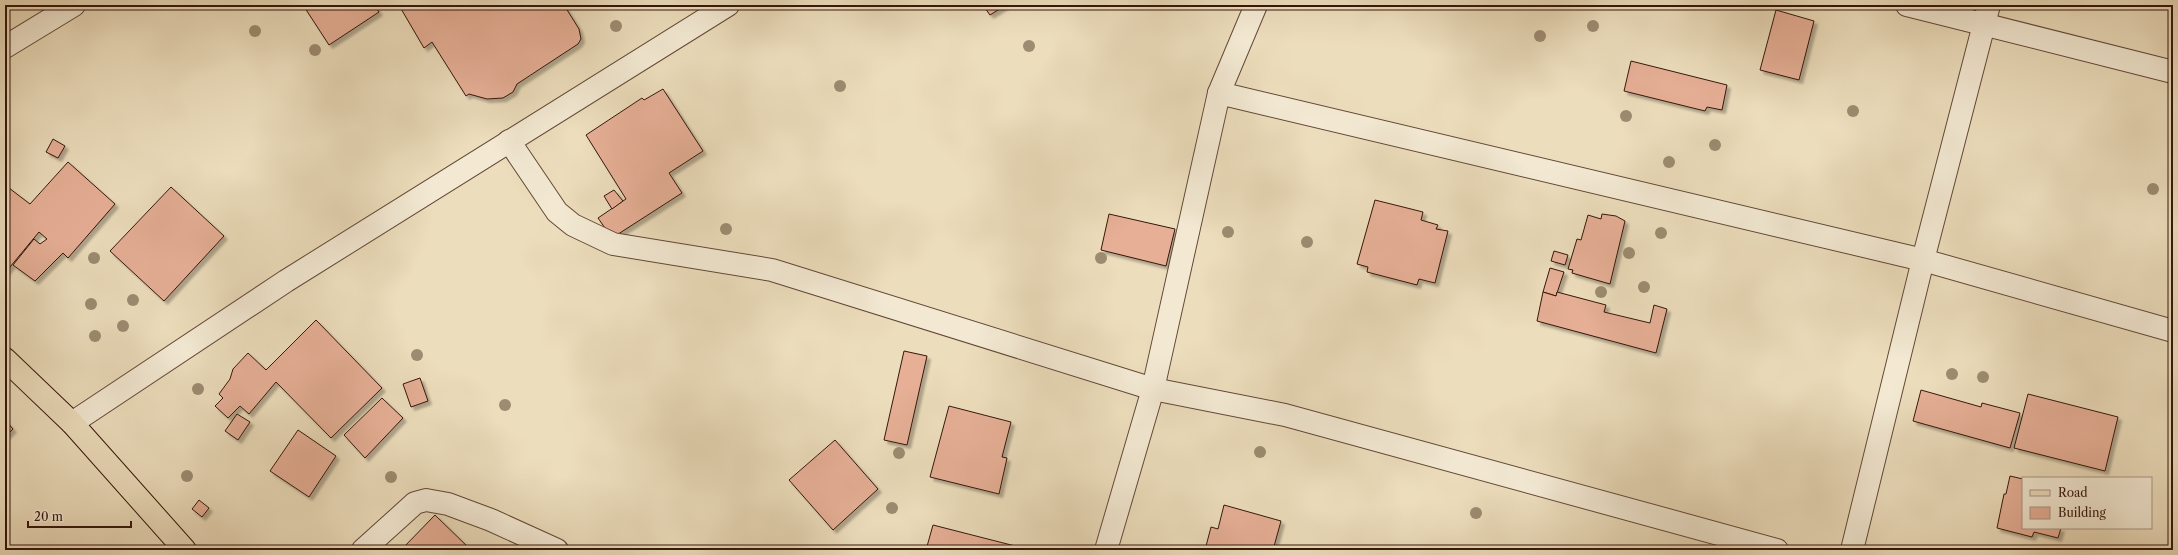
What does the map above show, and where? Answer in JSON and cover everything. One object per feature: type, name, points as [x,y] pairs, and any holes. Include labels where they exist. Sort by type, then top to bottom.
[{"type":"main road","points":[[5,359],[72,423],[185,550]]},
{"type":"street","points":[[5,47],[74,5]]},
{"type":"street","points":[[72,423],[286,281],[728,5]]},
{"type":"street","points":[[1106,550],[1153,388],[1219,93],[1256,5]]},
{"type":"street","points":[[1907,5],[1986,15],[2173,72]]},
{"type":"street","points":[[1852,550],[1986,15]]},
{"type":"street","points":[[1219,93],[1924,260],[2173,331]]},
{"type":"street","points":[[509,141],[557,212],[573,225],[613,244],[772,270],[1153,388],[1285,415],[1777,550]]},
{"type":"street","points":[[363,550],[415,503],[426,500],[448,504],[491,520],[557,550]]},
{"type":"building","points":[[303,5],[374,5],[379,12],[329,45]]},
{"type":"building","points":[[404,5],[564,5],[579,29],[581,39],[578,44],[517,84],[513,92],[503,98],[487,99],[469,94],[466,96],[432,42],[424,48],[400,7]]},
{"type":"building","points":[[983,5],[1006,5],[990,15]]},
{"type":"building","points":[[1776,10],[1814,21],[1799,80],[1760,70]]},
{"type":"building","points":[[1631,61],[1727,85],[1722,110],[1707,107],[1705,111],[1624,91]]},
{"type":"building","points":[[663,89],[703,151],[669,173],[682,193],[612,238],[598,218],[626,199],[586,135],[642,98],[644,100]]},
{"type":"building","points":[[53,139],[65,146],[58,158],[46,152]]},
{"type":"building","points":[[68,162],[115,204],[68,258],[63,253],[35,281],[13,265],[34,239],[40,244],[47,239],[39,232],[5,273],[5,185],[30,204]]},
{"type":"building","points":[[171,187],[224,236],[164,301],[110,251]]},
{"type":"building","points":[[614,190],[623,201],[612,209],[604,196]]},
{"type":"building","points":[[1375,200],[1423,212],[1421,220],[1438,225],[1436,229],[1448,231],[1435,283],[1419,279],[1417,285],[1367,272],[1368,267],[1357,264]]},
{"type":"building","points":[[1109,214],[1175,229],[1166,266],[1101,250]]},
{"type":"building","points":[[1602,214],[1616,216],[1625,221],[1610,284],[1572,273],[1573,270],[1568,269],[1577,239],[1581,240],[1588,215],[1601,219]]},
{"type":"building","points":[[1554,251],[1568,255],[1565,265],[1551,261]]},
{"type":"building","points":[[1550,268],[1564,272],[1556,296],[1543,292]]},
{"type":"building","points":[[1543,292],[1556,296],[1557,292],[1606,305],[1604,312],[1650,323],[1654,305],[1667,309],[1656,353],[1537,321]]},
{"type":"building","points":[[316,320],[382,388],[331,438],[276,382],[249,414],[240,406],[228,418],[215,406],[223,398],[219,394],[230,379],[233,369],[248,353],[266,370]]},
{"type":"building","points":[[904,351],[927,356],[907,445],[884,440]]},
{"type":"building","points":[[420,378],[428,401],[411,407],[403,384]]},
{"type":"building","points":[[1921,390],[1981,407],[1982,403],[2020,413],[2010,448],[1913,421]]},
{"type":"building","points":[[2028,394],[2118,417],[2105,471],[2014,448]]},
{"type":"building","points":[[382,398],[403,418],[365,458],[344,435]]},
{"type":"building","points":[[949,406],[1011,422],[1002,457],[1007,458],[999,494],[930,477]]},
{"type":"building","points":[[237,414],[250,422],[238,440],[225,431]]},
{"type":"building","points":[[5,420],[13,429],[5,437]]},
{"type":"building","points":[[298,430],[336,456],[309,497],[270,471]]},
{"type":"building","points":[[835,440],[878,489],[833,530],[789,480]]},
{"type":"building","points":[[2010,476],[2022,479],[2022,529],[2061,529],[2058,538],[2034,532],[2032,537],[1997,528],[2004,494],[2006,494]]},
{"type":"building","points":[[199,500],[209,508],[202,517],[192,509]]},
{"type":"building","points":[[1224,505],[1281,521],[1273,550],[1205,550],[1211,527],[1218,529]]},
{"type":"building","points":[[435,515],[471,550],[401,550]]},
{"type":"building","points":[[933,525],[1019,547],[1019,550],[926,550]]}]
